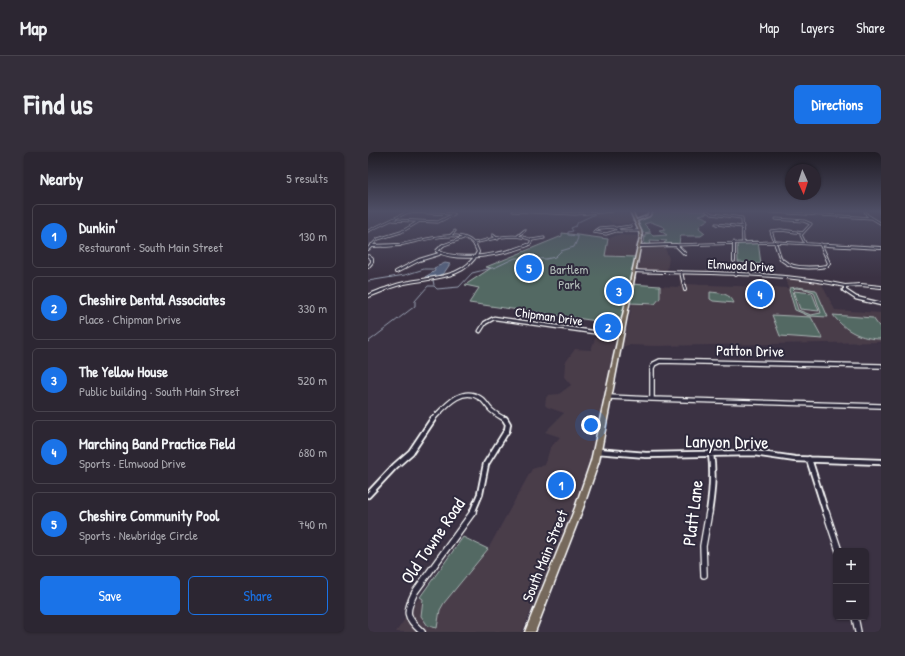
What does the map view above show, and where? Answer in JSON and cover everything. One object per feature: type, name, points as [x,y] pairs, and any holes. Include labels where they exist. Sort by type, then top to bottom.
[{"type":"highway","name":"South Main Street","points":[[530,632],[586,490],[597,451],[641,237],[640,233]]},
{"type":"street","points":[[368,249],[378,239],[396,233]]},
{"type":"street","points":[[595,233],[604,235],[608,233]]},
{"type":"street","points":[[743,233],[743,242]]},
{"type":"street","points":[[772,233],[781,259],[797,265],[819,267],[829,265],[821,244]]},
{"type":"street","points":[[802,233],[802,237],[806,243]]},
{"type":"street","points":[[492,235],[498,239]]},
{"type":"street","points":[[368,296],[397,284],[438,278],[453,274],[470,265],[477,256],[478,249],[474,243],[464,238],[450,236],[436,237],[404,244],[372,246]]},
{"type":"street","points":[[474,243],[518,236],[526,237],[532,240],[544,238]]},
{"type":"street","points":[[439,254],[437,251],[441,246],[464,238]]},
{"type":"street","points":[[396,272],[419,260],[439,254],[450,256],[477,256],[520,248],[530,244],[532,240]]},
{"type":"street","points":[[734,242],[734,261]]},
{"type":"street","points":[[639,246],[676,246],[734,242],[776,242],[881,248]]},
{"type":"street","points":[[404,244],[405,248]]},
{"type":"street","points":[[676,246],[685,254]]},
{"type":"street","points":[[368,256],[372,259],[372,262],[368,266]]},
{"type":"street","points":[[736,267],[736,275]]},
{"type":"street","name":"Elmwood Drive","points":[[634,271],[681,272],[818,280],[845,286],[861,285],[881,287]]},
{"type":"street","points":[[681,272],[685,290]]},
{"type":"street","points":[[845,286],[844,290],[847,294],[856,299],[881,304]]},
{"type":"street","name":"Chipman Drive","points":[[480,331],[488,320],[494,318],[621,336]]},
{"type":"street","name":"Patton Drive","points":[[652,399],[652,368],[654,364],[660,361],[881,366]]},
{"type":"street","name":"Old Towne Road","points":[[368,495],[387,473],[411,452],[432,420],[454,398],[466,394],[475,395],[482,399],[492,410],[506,420],[508,424],[507,430],[486,464],[480,494],[475,509],[416,592],[410,604],[408,616],[410,622],[422,632]]},
{"type":"street","points":[[609,397],[881,406]]},
{"type":"street","name":"Lanyon Drive","points":[[597,451],[639,455],[762,453],[788,458],[881,462]]},
{"type":"street","name":"Platt Lane","points":[[704,575],[701,562],[713,493],[711,454]]},
{"type":"street","points":[[809,459],[838,548]]},
{"type":"street","points":[[856,620],[858,632]]},
{"type":"shaded area","points":[[617,235],[639,236],[635,257],[605,256],[608,239]]},
{"type":"shaded area","points":[[642,246],[664,246],[669,258],[667,271],[637,270]]},
{"type":"shaded area","points":[[679,273],[684,273],[685,284],[788,288],[786,278],[820,281],[835,310],[881,313],[881,342],[655,346],[628,345],[614,350],[600,420],[588,469],[573,510],[522,632],[396,632],[420,597],[423,599],[437,628],[440,610],[444,603],[488,549],[532,469],[545,465],[550,448],[560,437],[545,432],[564,413],[547,407],[545,405],[546,398],[548,395],[559,394],[571,385],[564,377],[565,363],[575,349],[591,350],[599,327],[597,321],[600,316],[620,319],[627,328],[636,285],[680,287]]},
{"type":"green space","name":"Bartlem Park","points":[[562,233],[565,233],[608,239],[605,256],[637,257],[631,284],[660,286],[660,298],[655,304],[629,303],[625,319],[600,316],[597,321],[469,303],[479,288],[465,285],[491,268],[486,267],[562,236]]},
{"type":"green space","points":[[651,233],[653,236],[667,235],[664,233],[704,233],[701,236],[681,236],[679,244],[665,245],[664,243],[667,241],[650,240],[651,245],[644,244],[645,234]]},
{"type":"green space","points":[[758,241],[761,264],[738,262],[737,242]]},
{"type":"green space","points":[[797,287],[816,290],[828,317],[809,316],[795,310],[789,290],[790,288]],"holes":[[[795,288],[814,292],[821,313],[811,315],[798,310],[792,291]]]},
{"type":"green space","points":[[747,289],[771,291],[773,299],[748,297]]},
{"type":"green space","points":[[794,291],[812,293],[819,311],[800,309]]},
{"type":"green space","points":[[710,292],[727,295],[734,303],[713,301],[710,299]]},
{"type":"green space","points":[[772,315],[811,317],[823,339],[780,336]]},
{"type":"green space","points":[[833,315],[873,318],[881,329],[881,339],[867,338],[848,330]]},
{"type":"green space","points":[[463,537],[488,549],[444,603],[440,610],[437,628],[428,626],[421,616],[423,599],[420,597]]},
{"type":"water","points":[[445,263],[450,264],[444,273],[436,277],[425,277],[435,271],[434,268]]},
{"type":"waterway","points":[[368,342],[415,306],[415,301],[428,286],[434,286],[437,289],[459,287],[472,273],[496,267],[515,258],[546,259],[555,257],[561,251],[574,247],[578,238],[577,236],[568,235],[568,233]]},
{"type":"waterway","points":[[368,281],[405,275],[424,269],[434,269]]},
{"type":"waterway","points":[[433,280],[434,285]]},
{"type":"place","name":"Cheshire Community Pool","points":[[529,268]]},
{"type":"place","name":"The Yellow House","points":[[619,291]]},
{"type":"place","name":"Marching Band Practice Field","points":[[760,294]]},
{"type":"place","name":"Cheshire Dental Associates","points":[[608,327]]},
{"type":"place","name":"Dunkin'","points":[[561,485]]}]
